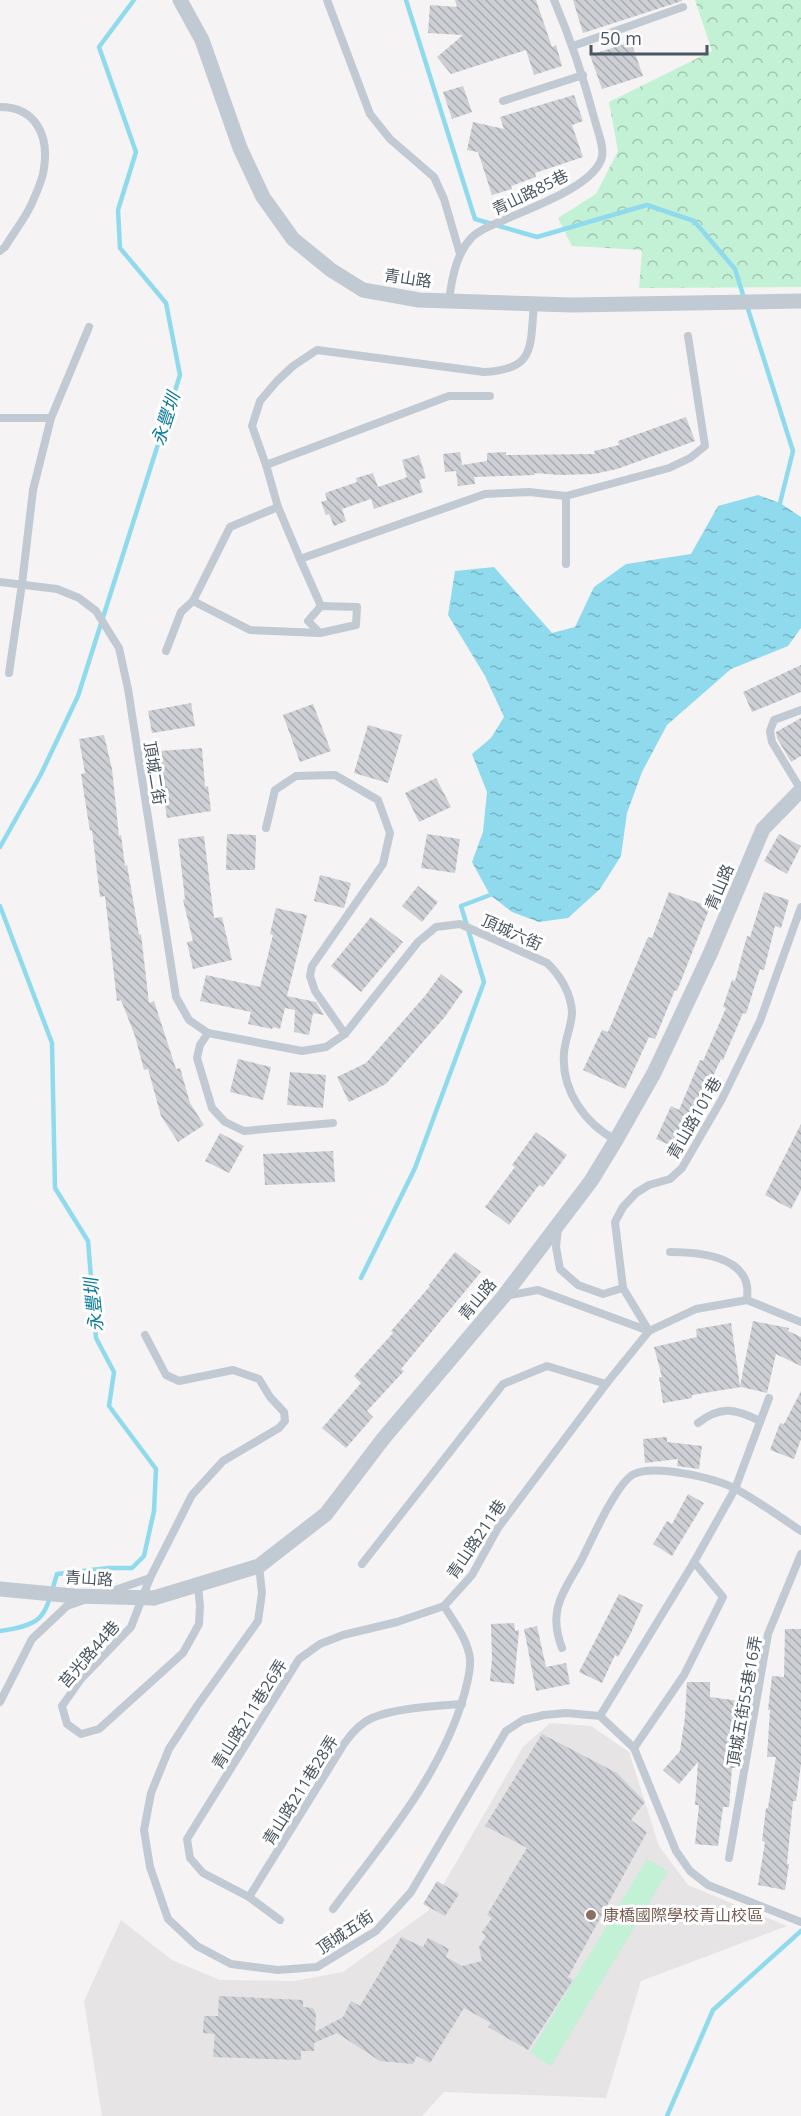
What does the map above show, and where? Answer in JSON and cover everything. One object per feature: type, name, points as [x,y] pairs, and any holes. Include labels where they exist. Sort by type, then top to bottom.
[{"type":"street","name":"青山路","points":[[180,0],[202,40],[240,148],[262,197],[293,239],[331,270],[363,290],[418,300],[572,305],[801,301]]},
{"type":"street","name":"青山路","points":[[0,1589],[74,1596],[154,1598],[259,1566],[326,1514],[383,1439],[503,1297],[591,1181],[654,1073],[710,954],[763,829],[801,790]]},
{"type":"lane","points":[[327,0],[370,114],[390,139],[434,177],[444,199],[460,254]]},
{"type":"lane","name":"青山路85巷","points":[[449,300],[453,275],[460,254],[473,236],[553,197],[585,179],[598,167],[602,155],[601,141],[583,75],[554,0]]},
{"type":"lane","points":[[573,46],[683,7]]},
{"type":"lane","points":[[503,101],[583,75]]},
{"type":"lane","points":[[0,107],[10,107],[26,113],[39,125],[44,146],[44,169],[31,206],[5,247],[0,251]]},
{"type":"lane","points":[[321,606],[278,507],[252,426],[260,401],[293,366],[317,350],[484,372],[501,371],[520,364],[529,355],[534,304]]},
{"type":"lane","points":[[9,673],[33,490],[51,418],[89,327]]},
{"type":"lane","points":[[300,560],[484,494],[529,492],[566,496],[669,468],[690,458],[705,446],[688,336]]},
{"type":"lane","points":[[266,465],[449,396],[490,396]]},
{"type":"lane","points":[[0,418],[51,418]]},
{"type":"lane","points":[[566,496],[566,564]]},
{"type":"lane","points":[[166,651],[181,612],[193,601],[230,527],[278,507]]},
{"type":"lane","name":"頂城二街","points":[[0,582],[57,589],[79,598],[96,611],[119,648],[128,689],[176,998],[189,1020],[208,1033]]},
{"type":"lane","points":[[193,601],[250,630],[320,633],[356,625],[357,607],[321,606]]},
{"type":"lane","points":[[320,633],[308,621],[321,606]]},
{"type":"lane","points":[[801,710],[774,720],[770,731],[772,742],[801,790]]},
{"type":"lane","points":[[266,828],[275,790],[296,776],[335,776],[378,800],[390,833],[382,864],[312,966],[310,976],[315,991],[345,1034]]},
{"type":"lane","name":"青山路101巷","points":[[649,1331],[623,1288],[615,1222],[623,1207],[636,1193],[649,1185],[670,1179],[682,1168],[722,1099],[760,1021],[801,907]]},
{"type":"lane","name":"頂城六街","points":[[208,1033],[302,1051],[326,1047],[345,1034],[418,942],[436,927],[460,924],[548,963],[558,973],[572,1012],[564,1053],[565,1076],[571,1095],[600,1132],[615,1140]]},
{"type":"lane","points":[[208,1033],[197,1058],[212,1108],[225,1122],[244,1131],[333,1123]]},
{"type":"lane","points":[[558,1224],[556,1247],[560,1269],[578,1285],[603,1294],[623,1288]]},
{"type":"lane","points":[[670,1252],[699,1252],[724,1260],[739,1272],[747,1284],[747,1300]]},
{"type":"lane","points":[[503,1297],[538,1290],[649,1331],[696,1308],[747,1300],[801,1322]]},
{"type":"lane","name":"青山路211巷","points":[[444,1606],[472,1575],[498,1528],[606,1384],[649,1331]]},
{"type":"lane","points":[[145,1335],[166,1375],[179,1381],[233,1370],[260,1379],[270,1397],[284,1412],[285,1421],[279,1428],[223,1461],[206,1479],[192,1496],[150,1578]]},
{"type":"lane","points":[[362,1564],[503,1384],[547,1366],[606,1384]]},
{"type":"lane","points":[[769,1398],[735,1489],[694,1562],[600,1716],[634,1748],[676,1851],[690,1871],[708,1885],[800,1922]]},
{"type":"lane","points":[[698,1423],[722,1411],[739,1411],[760,1421]]},
{"type":"lane","points":[[562,1648],[556,1633],[556,1607],[617,1491],[633,1474],[656,1470],[692,1475],[735,1489],[801,1531]]},
{"type":"lane","name":"頂城五街55巷16弄","points":[[729,1858],[768,1634],[801,1554]]},
{"type":"lane","points":[[634,1748],[684,1675],[723,1597],[694,1562]]},
{"type":"lane","name":"頂城五街","points":[[259,1566],[262,1593],[258,1621],[169,1749],[151,1792],[144,1830],[150,1867],[168,1919],[197,1946],[231,1964],[278,1970],[317,1967],[376,1931],[411,1892],[506,1731],[523,1720],[544,1715],[566,1713],[600,1716]]},
{"type":"lane","name":"莒光路44巷","points":[[150,1578],[131,1627],[81,1679],[62,1706],[67,1724],[81,1734],[99,1729],[183,1653],[199,1624],[198,1586]]},
{"type":"lane","name":"莒光路44巷","points":[[0,1702],[32,1639],[67,1606],[150,1578]]},
{"type":"lane","points":[[333,1909],[396,1826],[448,1741],[462,1704],[468,1682],[470,1659],[463,1636],[444,1606]]},
{"type":"lane","name":"青山路211巷26弄","points":[[249,1897],[203,1873],[190,1858],[187,1839],[299,1659],[320,1644],[343,1635],[397,1622],[444,1606]]},
{"type":"lane","name":"青山路211巷28弄","points":[[249,1897],[355,1730],[371,1718],[427,1707],[462,1704]]},
{"type":"lane","points":[[249,1897],[280,1920]]},
{"type":"shaded area","name":"康橋國際學校青山校區","points":[[550,1723],[591,1726],[629,1752],[659,1846],[688,1885],[787,1926],[641,1981],[606,2098],[444,2092],[422,2116],[102,2116],[84,2001],[121,1920],[172,1960],[220,1980],[294,1981],[343,1972],[428,1911],[523,1747]]},
{"type":"green space","points":[[695,0],[801,0],[801,287],[639,288],[642,250],[572,246],[558,218],[596,194],[618,151],[609,102],[712,51]]},
{"type":"green space","points":[[647,1859],[668,1871],[551,2066],[530,2053]]},
{"type":"water","points":[[758,495],[780,503],[801,517],[801,628],[788,646],[731,669],[667,725],[642,772],[627,813],[621,856],[600,889],[568,918],[539,922],[512,912],[490,895],[472,862],[483,832],[487,792],[472,754],[491,738],[504,717],[485,676],[448,615],[455,571],[494,567],[552,633],[575,627],[594,587],[626,564],[691,554],[718,506]]},
{"type":"building","points":[[455,0],[536,0],[552,47],[556,45],[562,66],[534,75],[526,50],[451,74],[437,57],[463,35],[428,33],[430,5],[457,7]]},
{"type":"building","points":[[573,0],[682,0],[682,1],[583,33]]},
{"type":"building","points":[[631,42],[643,76],[602,89],[590,55]]},
{"type":"building","points":[[463,86],[472,112],[452,119],[443,92]]},
{"type":"building","points":[[574,95],[583,121],[572,125],[583,157],[535,173],[536,177],[511,186],[512,189],[492,195],[478,152],[467,150],[473,122],[504,129],[500,117]]},
{"type":"building","points":[[686,417],[695,441],[617,469],[594,474],[534,473],[535,475],[474,477],[475,484],[458,486],[456,471],[445,472],[443,454],[460,452],[462,465],[487,461],[487,453],[506,452],[506,455],[595,454],[594,451],[619,445],[618,441]]},
{"type":"building","points":[[419,455],[426,478],[419,480],[423,492],[374,509],[371,499],[342,509],[346,521],[334,526],[321,502],[327,500],[325,493],[357,482],[356,478],[373,473],[378,487],[405,478],[407,477],[402,460]]},
{"type":"building","points":[[801,665],[801,692],[752,712],[743,692]]},
{"type":"building","points":[[191,703],[195,726],[152,733],[148,711]]},
{"type":"building","points":[[313,704],[331,751],[300,762],[283,715]]},
{"type":"building","points":[[801,718],[801,756],[791,762],[776,732]]},
{"type":"building","points":[[368,725],[402,735],[388,783],[354,773]]},
{"type":"building","points":[[104,735],[112,769],[119,836],[121,835],[139,935],[141,934],[149,1003],[154,1001],[176,1069],[180,1068],[190,1103],[204,1125],[178,1142],[161,1116],[148,1069],[144,1070],[135,1036],[121,1000],[117,1001],[105,896],[100,897],[92,830],[90,831],[81,774],[85,773],[79,739]]},
{"type":"building","points":[[202,748],[205,787],[208,786],[211,811],[167,818],[159,751]]},
{"type":"building","points":[[436,778],[451,807],[419,822],[405,793]]},
{"type":"building","points":[[227,834],[256,835],[255,870],[226,870]]},
{"type":"building","points":[[427,834],[460,839],[455,873],[421,868]]},
{"type":"building","points":[[779,834],[801,846],[787,874],[764,861]]},
{"type":"building","points":[[204,836],[214,918],[222,917],[232,960],[193,969],[187,942],[193,941],[183,900],[185,899],[178,839]]},
{"type":"building","points":[[320,875],[351,883],[344,908],[314,901]]},
{"type":"building","points":[[418,886],[438,902],[422,922],[402,906]]},
{"type":"building","points":[[669,892],[710,907],[677,991],[675,990],[655,1039],[649,1037],[625,1089],[583,1070],[602,1030],[608,1032],[648,937],[652,938]]},
{"type":"building","points":[[764,892],[789,900],[781,928],[775,926],[764,970],[760,969],[746,1014],[743,1013],[723,1060],[721,1059],[679,1149],[656,1139],[671,1106],[679,1110],[700,1060],[703,1061],[726,1008],[723,1007],[732,980],[735,981],[747,936],[750,937]]},
{"type":"building","points":[[276,908],[307,915],[287,996],[316,1002],[324,1015],[313,1013],[309,1035],[294,1032],[295,1010],[285,1008],[280,1029],[273,1027],[272,1029],[248,1024],[251,1012],[200,1001],[206,975],[260,987],[273,935],[270,934]]},
{"type":"building","points":[[371,917],[403,942],[361,992],[331,966]]},
{"type":"building","points":[[441,974],[463,991],[444,1018],[386,1084],[349,1102],[337,1077],[366,1063],[425,996]]},
{"type":"building","points":[[238,1059],[271,1067],[263,1100],[230,1092]]},
{"type":"building","points":[[290,1072],[326,1075],[323,1108],[287,1105]]},
{"type":"building","points":[[801,1124],[801,1190],[791,1209],[765,1195]]},
{"type":"building","points":[[536,1132],[567,1155],[543,1187],[539,1185],[509,1225],[485,1207],[515,1167],[512,1165]]},
{"type":"building","points":[[220,1133],[244,1146],[229,1173],[205,1161]]},
{"type":"building","points":[[333,1151],[335,1182],[265,1185],[263,1154]]},
{"type":"building","points":[[455,1252],[481,1272],[401,1369],[404,1371],[367,1411],[373,1417],[346,1448],[322,1428],[361,1383],[354,1376],[393,1333],[391,1331],[430,1286]]},
{"type":"building","points":[[753,1321],[789,1328],[788,1331],[801,1337],[801,1366],[776,1354],[767,1393],[741,1387],[692,1395],[692,1398],[663,1403],[659,1377],[662,1377],[654,1347],[697,1337],[696,1329],[731,1323],[740,1386]]},
{"type":"building","points":[[801,1391],[801,1439],[794,1459],[770,1450],[780,1423],[784,1424]]},
{"type":"building","points":[[667,1437],[667,1442],[702,1446],[699,1469],[677,1466],[678,1459],[645,1463],[643,1439]]},
{"type":"building","points":[[688,1494],[704,1503],[672,1556],[653,1544],[667,1521],[672,1524]]},
{"type":"building","points":[[619,1594],[643,1605],[631,1633],[618,1657],[615,1655],[602,1683],[579,1672]]},
{"type":"building","points":[[514,1623],[515,1631],[519,1630],[514,1684],[490,1681],[491,1624]]},
{"type":"building","points":[[537,1626],[546,1667],[566,1663],[570,1684],[536,1691],[524,1629]]},
{"type":"building","points":[[785,1629],[801,1629],[801,1764],[796,1801],[793,1801],[785,1890],[758,1885],[765,1842],[762,1841],[766,1808],[768,1808],[776,1757],[767,1757],[770,1710],[768,1710],[772,1676],[784,1677]]},
{"type":"building","points":[[687,1682],[710,1682],[710,1697],[740,1701],[736,1733],[739,1733],[736,1768],[732,1768],[729,1807],[723,1807],[718,1846],[695,1844],[699,1805],[695,1805],[698,1762],[679,1784],[663,1770],[680,1751]]},
{"type":"building","points":[[542,1734],[617,1773],[645,1802],[631,1820],[647,1832],[568,1977],[573,1980],[528,2050],[488,2027],[491,2023],[464,2008],[430,2063],[417,2056],[413,2064],[380,2061],[337,2033],[314,2043],[314,2051],[301,2051],[301,2060],[213,2057],[215,2034],[203,2033],[204,2016],[218,2016],[219,1996],[303,2000],[303,2007],[313,2008],[316,2014],[315,2032],[343,2017],[351,2001],[360,2006],[401,1937],[423,1947],[428,1938],[449,1949],[446,1957],[462,1966],[482,1961],[479,1947],[486,1936],[482,1932],[492,1918],[487,1915],[527,1848],[485,1826]]},
{"type":"building","points":[[437,1881],[459,1894],[445,1916],[423,1904]]},
{"type":"waterway","name":"永豐圳","points":[[0,847],[41,774],[78,696],[180,375],[166,303],[120,248],[118,210],[136,152],[99,47],[134,0]]},
{"type":"waterway","points":[[406,0],[475,219],[537,237],[647,205],[694,221],[735,269],[744,298]]},
{"type":"waterway","points":[[747,306],[793,451],[780,503]]},
{"type":"waterway","points":[[361,1278],[415,1168],[484,982],[461,906],[490,895]]},
{"type":"waterway","name":"永豐圳","points":[[0,906],[52,1043],[55,1188],[88,1241],[96,1338],[114,1372],[109,1406],[156,1469],[154,1511],[144,1556],[132,1568],[109,1568],[57,1574],[46,1609],[41,1616],[27,1625],[0,1631]]},
{"type":"waterway","points":[[667,2116],[713,2010],[801,1931]]},
{"type":"place","name":"康橋國際學校青山校區","points":[[591,1915]]}]
